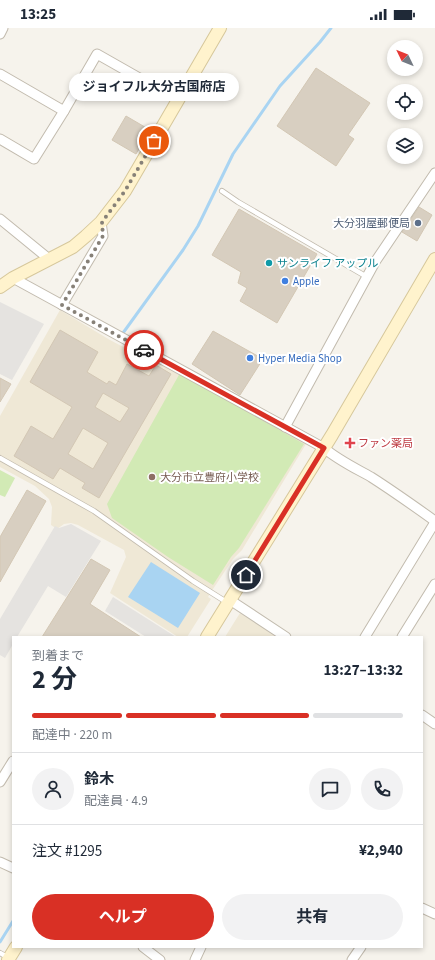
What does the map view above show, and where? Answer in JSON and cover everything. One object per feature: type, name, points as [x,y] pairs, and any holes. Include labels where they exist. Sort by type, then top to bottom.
[{"type":"street","points":[[0,34],[3,28]]},
{"type":"street","points":[[0,286],[73,247],[102,222],[125,191],[220,28]]},
{"type":"street","points":[[0,139],[34,159],[97,54],[178,100]]},
{"type":"street","points":[[0,74],[64,111]]},
{"type":"street","points":[[285,427],[375,262],[435,173]]},
{"type":"street","points":[[0,219],[49,259]]},
{"type":"street","points":[[62,305],[103,236],[102,222]]},
{"type":"street","points":[[208,636],[324,448],[435,259]]},
{"type":"street","points":[[13,278],[324,448],[336,458],[390,490],[435,522],[366,636]]},
{"type":"street","points":[[403,636],[435,584]]},
{"type":"street","points":[[229,602],[284,636]]},
{"type":"street","points":[[423,716],[435,724]]},
{"type":"street","points":[[0,782],[12,763]]},
{"type":"street","points":[[0,862],[12,868]]},
{"type":"street","points":[[423,908],[435,914]]},
{"type":"street","points":[[6,957],[15,948]]},
{"type":"street","points":[[144,948],[160,960]]},
{"type":"street","points":[[195,960],[201,948]]},
{"type":"street","points":[[352,960],[360,948]]},
{"type":"lane","points":[[222,191],[244,206],[367,277]]},
{"type":"lane","points":[[0,458],[94,511],[193,581],[229,602]]},
{"type":"shaded area","points":[[0,302],[44,324],[12,380],[0,374]]},
{"type":"shaded area","name":"大分市立豊府小学校","points":[[60,310],[127,349],[151,354],[306,444],[242,550],[233,559],[208,597],[211,599],[188,636],[176,636],[110,593],[126,557],[124,550],[78,525],[71,523],[64,524],[57,529],[51,525],[52,507],[49,499],[35,486],[0,467],[0,416]]},
{"type":"shaded area","points":[[71,524],[101,541],[66,597],[48,586],[18,636],[12,636],[12,646],[5,658],[0,655],[0,619],[55,526],[59,528]]},
{"type":"shaded area","points":[[113,597],[174,636],[144,636],[105,611]]},
{"type":"shaded area","points":[[240,613],[275,636],[226,636]]},
{"type":"green space","points":[[180,373],[304,444],[239,548],[231,557],[213,585],[168,557],[112,518],[107,504]]},
{"type":"green space","points":[[0,470],[15,478],[5,497],[0,495]]},
{"type":"water","points":[[151,562],[200,593],[178,628],[128,597]]},
{"type":"building","points":[[316,68],[370,103],[348,135],[354,139],[336,166],[277,126]]},
{"type":"building","points":[[126,116],[150,130],[136,154],[112,140]]},
{"type":"building","points":[[419,207],[432,215],[417,241],[402,232]]},
{"type":"building","name":"サンライフ アップル","points":[[239,209],[317,254],[277,323],[240,301],[247,288],[238,283],[241,272],[212,255]]},
{"type":"building","points":[[60,330],[98,352],[87,372],[107,384],[109,381],[116,385],[127,364],[149,376],[156,365],[171,374],[99,498],[82,488],[85,483],[60,468],[53,479],[14,456],[31,426],[53,439],[72,407],[30,382]],"holes":[[[103,393],[129,408],[120,422],[95,407]],[[83,428],[108,443],[93,469],[68,454]]]},
{"type":"building","points":[[213,331],[263,359],[240,395],[192,364]]},
{"type":"building","points":[[0,378],[11,384],[0,402]]},
{"type":"building","points":[[27,490],[46,501],[0,582],[0,537]]},
{"type":"building","points":[[91,559],[110,570],[90,604],[139,636],[43,636]]},
{"type":"waterway","points":[[123,333],[183,250],[198,226],[233,154],[280,86],[331,28]]},
{"type":"waterway","points":[[0,942],[12,923]]},
{"type":"way so far","points":[[144,350],[62,305],[103,236],[102,222],[125,191],[154,141]]},
{"type":"place","name":"ジョイフル大分古国府店","points":[[154,141]]},
{"type":"place","name":"大分羽屋郵便局","points":[[418,223]]},
{"type":"place","name":"サンライフ アップル","points":[[269,263]]},
{"type":"place","name":"Apple","points":[[285,281]]},
{"type":"place","name":"Hyper Media Shop","points":[[250,358]]},
{"type":"place","name":"ファン薬局","points":[[350,443]]},
{"type":"place","name":"大分市立豊府小学校","points":[[152,477]]},
{"type":"route","points":[[144,350],[324,448],[246,575]]}]
